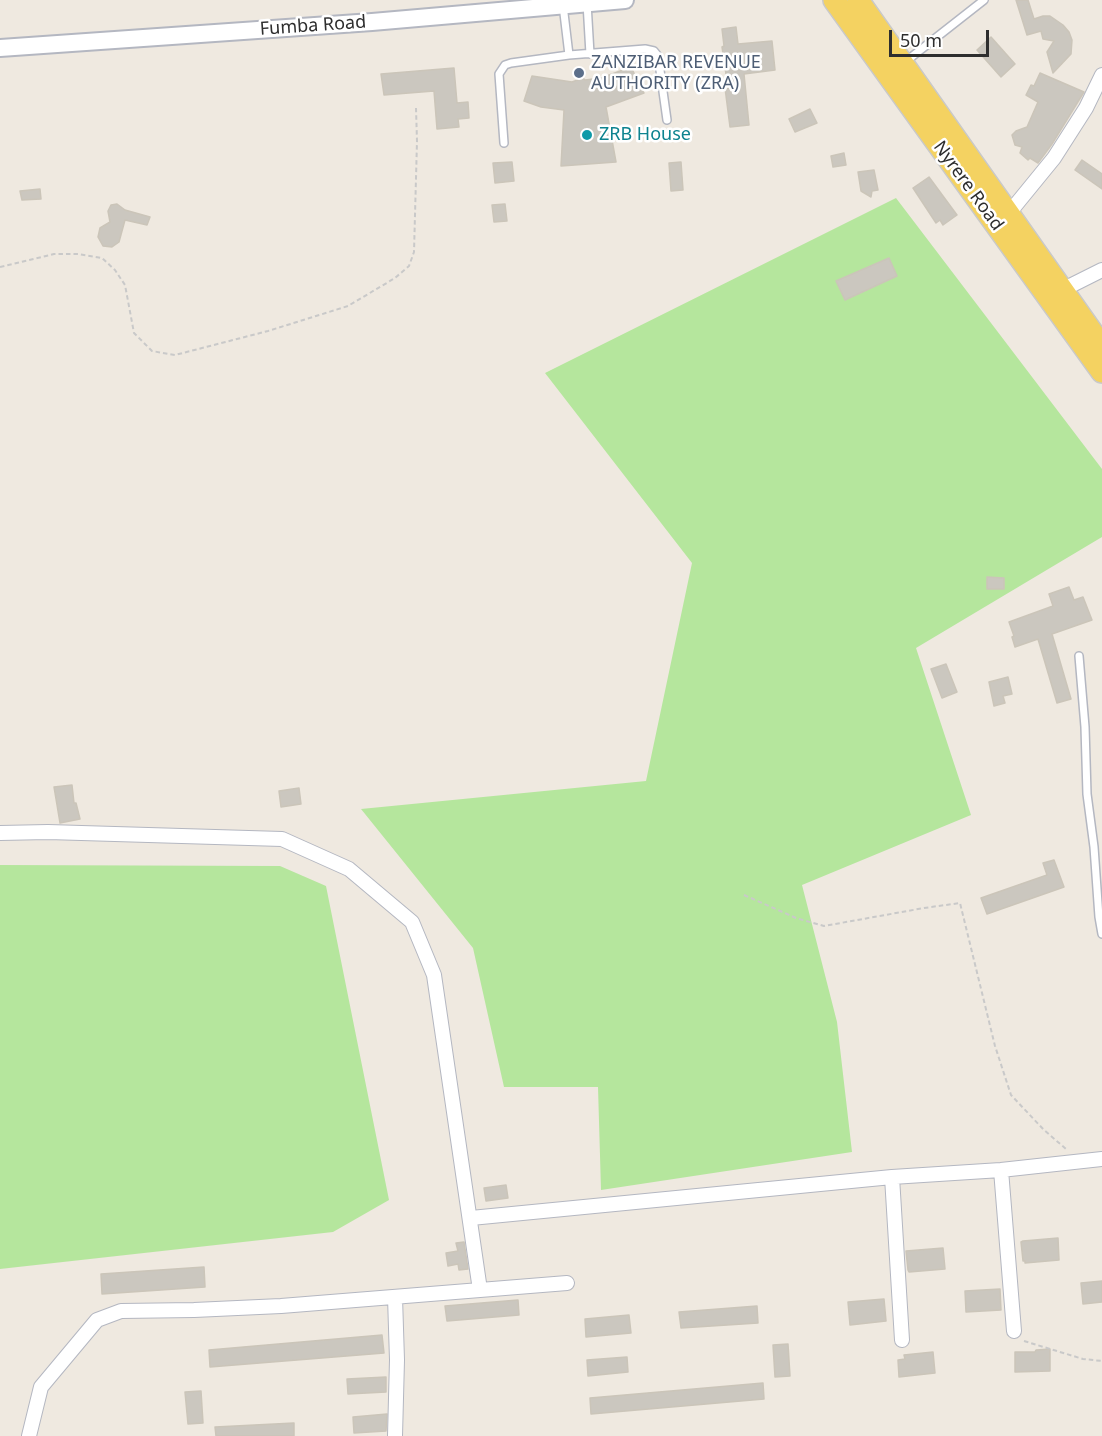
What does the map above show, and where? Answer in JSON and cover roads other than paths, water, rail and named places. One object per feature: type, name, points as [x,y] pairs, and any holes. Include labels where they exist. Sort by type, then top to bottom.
[{"type":"main road","name":"Nyrere Road","points":[[834,0],[1003,219],[1062,290],[1102,346]]},
{"type":"main road","name":"Nyrere Road","points":[[858,0],[903,64],[1102,372]]},
{"type":"street","name":"Fumba Road","points":[[0,48],[372,22],[625,0]]},
{"type":"street","points":[[1003,219],[1054,158],[1086,108],[1102,75]]},
{"type":"street","points":[[1062,290],[1102,270]]},
{"type":"street","points":[[0,833],[48,832],[282,839],[349,869],[412,922],[434,975],[480,1290]]},
{"type":"street","points":[[471,1218],[1102,1159]]},
{"type":"street","points":[[1001,1170],[1014,1331]]},
{"type":"street","points":[[892,1177],[902,1340]]},
{"type":"street","points":[[29,1436],[41,1387],[97,1320],[109,1314],[121,1311],[270,1306],[567,1283]]},
{"type":"street","points":[[395,1296],[395,1436]]},
{"type":"lane","points":[[903,64],[984,0]]},
{"type":"lane","points":[[587,3],[590,54]]},
{"type":"lane","points":[[563,5],[569,55]]},
{"type":"lane","points":[[504,143],[499,74],[501,69],[511,63],[569,55],[645,49],[654,51],[658,57],[667,120]]},
{"type":"lane","points":[[1078,656],[1085,727],[1087,794],[1102,934]]},
{"type":"place","name":"ZANZIBAR REVENUE AUTHORITY (ZRA)","points":[[579,73]]},
{"type":"place","name":"ZRB House","points":[[587,135]]}]
